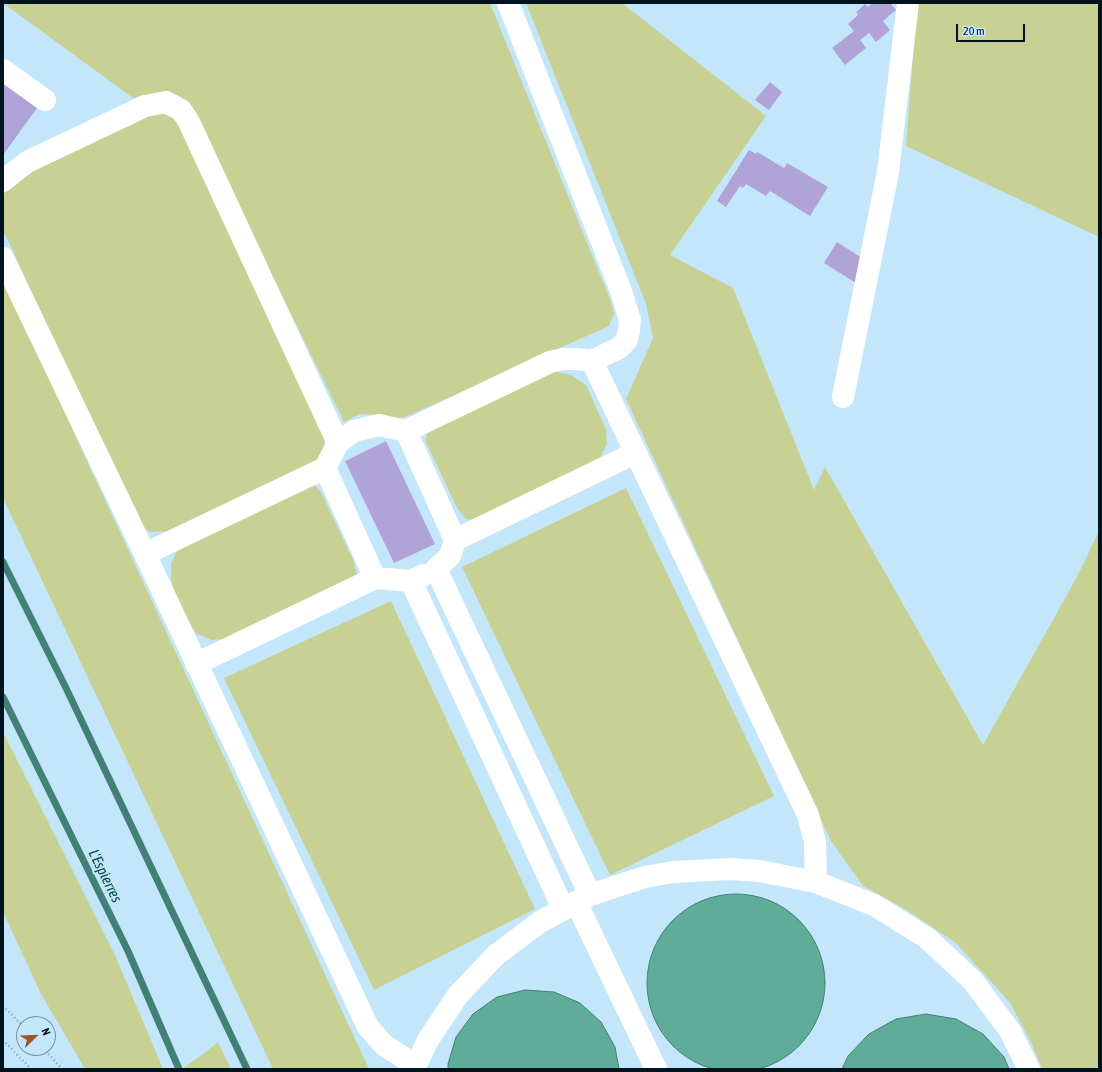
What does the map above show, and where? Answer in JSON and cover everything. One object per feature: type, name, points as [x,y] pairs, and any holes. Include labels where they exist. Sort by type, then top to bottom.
[{"type":"street","points":[[145,554],[325,468],[338,443],[354,431],[379,425],[406,431],[550,362],[570,359],[592,361],[619,348],[626,341],[629,326],[627,307],[508,3]]},
{"type":"street","points":[[843,397],[888,172],[908,3]]},
{"type":"street","points":[[3,70],[46,100]]},
{"type":"street","points":[[3,181],[27,162],[145,106],[166,102],[181,110],[188,120],[338,443]]},
{"type":"street","points":[[3,258],[145,554],[368,1027],[384,1045],[414,1067],[442,1017],[476,974],[517,938],[576,902],[645,877],[702,869],[760,871],[816,882],[874,905],[927,938],[973,981],[1010,1031],[1029,1069]]},
{"type":"street","points":[[592,361],[808,815],[815,842],[816,882]]},
{"type":"street","points":[[196,664],[374,578],[411,581],[436,569],[450,556],[455,540],[406,431]]},
{"type":"street","points":[[455,540],[635,453]]},
{"type":"street","points":[[325,468],[374,578]]},
{"type":"street","points":[[436,569],[576,902]]},
{"type":"street","points":[[411,581],[576,902],[656,1069]]},
{"type":"path","points":[[3,1006],[16,1019]]},
{"type":"path","points":[[3,1040],[31,1069]]},
{"type":"path","points":[[50,1056],[62,1069]]},
{"type":"shaded area","points":[[3,3],[490,3],[611,302],[614,314],[609,326],[405,417],[393,419],[378,415],[360,414],[344,422],[189,106],[169,92],[133,98]]},
{"type":"shaded area","points":[[526,3],[622,3],[766,116],[670,255],[733,288],[814,490],[825,467],[983,745],[1078,575],[1099,531],[1099,1069],[1042,1069],[1031,1042],[1010,1003],[956,943],[905,909],[863,886],[831,841],[626,399],[653,338],[646,304]]},
{"type":"shaded area","points":[[917,3],[1099,3],[1099,237],[906,146]]},
{"type":"shaded area","points":[[149,111],[166,112],[178,120],[327,434],[322,451],[313,465],[168,531],[149,532],[136,521],[6,236],[3,234],[3,195],[23,171]]},
{"type":"shaded area","points":[[3,282],[369,1069],[273,1069],[3,498]]},
{"type":"shaded area","points":[[552,370],[571,375],[586,385],[606,429],[607,444],[599,460],[475,520],[466,519],[457,508],[425,440],[428,431]]},
{"type":"shaded area","points":[[314,484],[321,492],[354,562],[357,575],[231,638],[212,640],[197,634],[186,620],[175,598],[171,579],[171,563],[178,549]]},
{"type":"shaded area","points":[[626,488],[774,796],[610,875],[462,567]]},
{"type":"shaded area","points":[[391,601],[535,909],[374,990],[224,678]]},
{"type":"shaded area","points":[[3,732],[115,955],[163,1069],[85,1069],[56,1020],[56,1016],[54,1016],[41,994],[3,912]]},
{"type":"shaded area","points":[[736,894],[753,896],[770,901],[785,909],[799,920],[810,934],[818,949],[823,966],[825,983],[823,1000],[818,1017],[810,1032],[799,1046],[785,1057],[770,1065],[753,1070],[736,1072],[719,1070],[702,1065],[687,1057],[673,1046],[662,1032],[654,1017],[649,1000],[647,983],[649,966],[654,949],[662,934],[673,920],[687,909],[702,901],[719,896]]},
{"type":"shaded area","points":[[525,990],[554,992],[580,1003],[601,1022],[615,1047],[619,1069],[448,1069],[448,1064],[456,1037],[473,1014],[497,997]]},
{"type":"shaded area","points":[[926,1014],[956,1019],[983,1034],[1004,1057],[1009,1069],[842,1069],[848,1056],[869,1034],[896,1019]]},
{"type":"shaded area","points":[[218,1042],[231,1069],[182,1069],[203,1054]]},
{"type":"building","points":[[873,3],[890,3],[896,10],[883,21],[890,30],[876,42],[869,33],[860,40],[866,48],[845,65],[832,48],[854,31],[848,24],[858,15],[856,12],[865,4],[868,7]]},
{"type":"building","points":[[770,82],[782,92],[769,110],[755,100]]},
{"type":"building","points":[[3,83],[37,108],[3,155]]},
{"type":"building","points":[[749,150],[756,154],[757,152],[784,168],[787,163],[828,187],[810,216],[770,191],[766,196],[746,184],[743,188],[740,186],[726,207],[717,201]]},
{"type":"building","points":[[837,242],[862,258],[856,283],[824,263]]},
{"type":"building","points":[[386,441],[435,544],[394,563],[345,461]]},
{"type":"waterway","points":[[3,562],[66,688],[247,1069]]},
{"type":"waterway","name":"L'Espierres","points":[[3,697],[128,951],[179,1069]]}]
